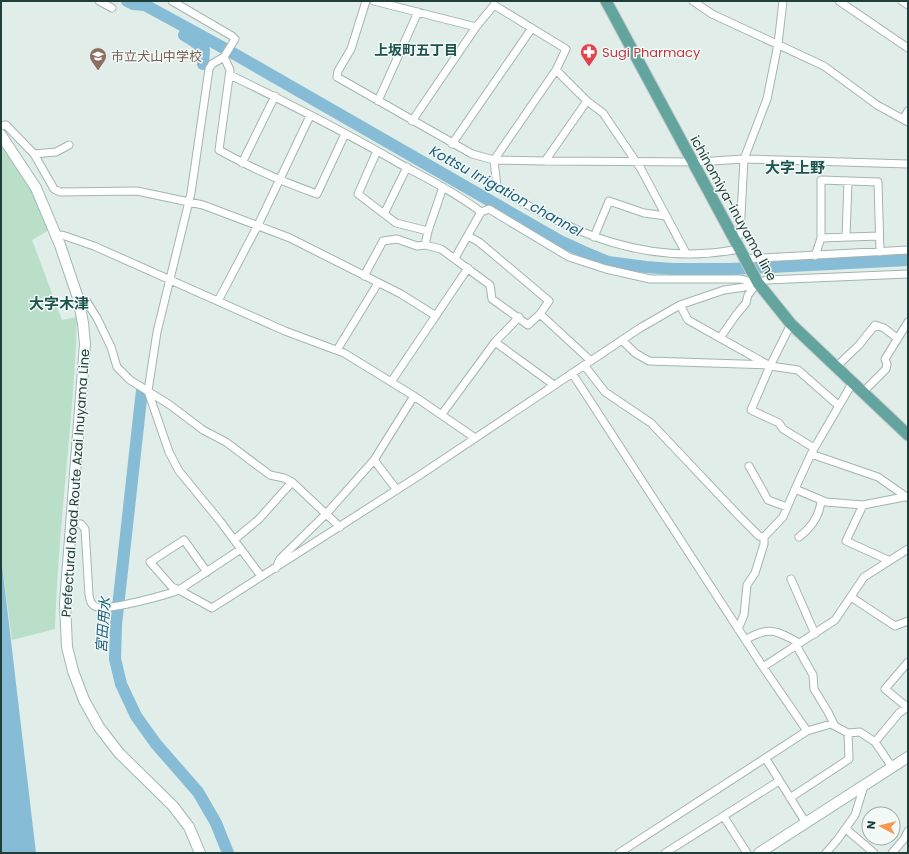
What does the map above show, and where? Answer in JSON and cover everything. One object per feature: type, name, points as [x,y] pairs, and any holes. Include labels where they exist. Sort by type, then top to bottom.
[{"type":"main road","name":"ichinomiya-inuyama line","points":[[606,1],[758,283],[791,324],[908,435]]},
{"type":"main road","name":"Prefectural Road Route Azai Inuyama Line","points":[[1,135],[36,188],[56,237],[78,298],[83,323],[84,344],[65,625],[67,647],[84,700],[99,727],[119,753],[173,806],[189,827],[200,853]]},
{"type":"main road","points":[[759,853],[908,757]]},
{"type":"street","points":[[99,1],[112,8]]},
{"type":"street","points":[[172,1],[235,39],[224,57],[212,64],[210,69],[189,202],[157,332],[148,391],[169,452],[179,471],[261,576]]},
{"type":"street","points":[[366,1],[351,49],[338,71],[337,77],[452,144],[472,154],[494,160],[636,163],[744,160],[908,164]]},
{"type":"street","points":[[374,1],[476,27]]},
{"type":"street","points":[[693,1],[712,14],[824,66],[877,105],[905,120],[908,110]]},
{"type":"street","points":[[412,121],[476,27],[494,5],[566,49],[556,70],[494,160],[497,187],[555,219],[594,237],[628,248],[664,253],[686,253],[736,244],[740,234],[744,160],[768,99],[778,44],[783,1]]},
{"type":"street","points":[[839,1],[908,48]]},
{"type":"street","points":[[902,1],[908,5]]},
{"type":"street","points":[[378,101],[418,12]]},
{"type":"street","points":[[452,144],[532,28]]},
{"type":"street","points":[[224,57],[232,72],[310,116],[443,187],[481,212]]},
{"type":"street","points":[[556,70],[587,101],[603,113],[641,169],[686,253]]},
{"type":"street","points":[[232,72],[219,150],[242,163],[279,181],[317,194],[345,134]]},
{"type":"street","points":[[242,163],[275,96]]},
{"type":"street","points":[[545,161],[587,101]]},
{"type":"street","points":[[218,300],[258,225],[310,116]]},
{"type":"street","points":[[1,126],[6,125],[34,154],[54,189],[60,192],[137,191],[203,205],[258,225],[318,251],[401,294],[436,316]]},
{"type":"street","points":[[34,154],[56,152],[69,145]]},
{"type":"street","points":[[377,151],[358,194],[396,223],[428,231]]},
{"type":"street","points":[[384,214],[406,167]]},
{"type":"street","points":[[815,256],[821,238],[821,180],[878,182],[880,252]]},
{"type":"street","points":[[846,237],[848,181]]},
{"type":"street","points":[[425,245],[428,231],[443,187]]},
{"type":"street","points":[[594,237],[609,201],[644,213],[666,216]]},
{"type":"street","points":[[454,258],[481,212],[489,209],[569,257],[606,269],[650,279],[741,279],[758,283]]},
{"type":"street","points":[[56,237],[62,235],[94,246],[285,331],[337,350],[414,396],[475,438]]},
{"type":"street","points":[[364,276],[383,241],[397,239],[418,246],[425,245],[441,249],[490,285],[492,299],[519,317],[528,325],[540,314],[549,301],[479,242],[468,236]]},
{"type":"street","points":[[821,238],[879,236]]},
{"type":"street","points":[[744,259],[908,250]]},
{"type":"street","points":[[391,382],[468,268]]},
{"type":"street","points":[[207,572],[184,540],[150,562],[168,582],[179,590],[212,608],[397,490],[622,340],[680,305],[724,290],[766,280],[908,274]]},
{"type":"street","points":[[337,350],[378,283]]},
{"type":"street","points":[[720,338],[746,303],[748,295],[758,283]]},
{"type":"street","points":[[78,298],[87,302],[97,318],[120,372],[138,386],[170,405],[196,426],[226,442],[270,476],[284,478],[292,482],[327,513],[340,527]]},
{"type":"street","points":[[680,305],[688,320],[770,366]]},
{"type":"street","points":[[540,314],[591,361]]},
{"type":"street","points":[[442,414],[495,342],[519,317]]},
{"type":"street","points":[[863,392],[886,369],[887,364],[885,358],[908,322]]},
{"type":"street","points":[[791,324],[770,366],[751,410],[779,423],[783,429],[812,451],[878,477],[906,497]]},
{"type":"street","points":[[836,367],[859,345],[875,325],[884,328],[897,338]]},
{"type":"street","points":[[622,340],[635,353],[649,361],[770,366],[798,370],[839,406]]},
{"type":"street","points":[[495,342],[554,385]]},
{"type":"street","points":[[584,365],[605,392],[651,423],[740,518],[759,536],[764,537]]},
{"type":"street","points":[[572,373],[745,640],[806,731]]},
{"type":"street","points":[[738,629],[744,614],[747,585],[755,573],[764,544],[764,537],[783,517],[812,451],[852,382]]},
{"type":"street","points":[[276,568],[280,559],[327,513],[374,460],[414,396]]},
{"type":"street","points":[[374,460],[397,490]]},
{"type":"street","points":[[749,466],[768,500],[787,507]]},
{"type":"street","points":[[234,540],[259,519],[292,482]]},
{"type":"street","points":[[795,489],[826,502],[863,505],[906,497]]},
{"type":"street","points":[[800,537],[812,526],[820,507],[821,500]]},
{"type":"street","points":[[863,505],[846,541],[888,560]]},
{"type":"street","points":[[71,523],[81,524],[86,529],[85,550],[89,595],[91,604],[96,607],[103,608],[127,604],[179,590],[241,549]]},
{"type":"street","points":[[763,667],[835,620],[864,577],[888,560],[908,549]]},
{"type":"street","points":[[791,580],[815,634]]},
{"type":"street","points":[[851,597],[895,626],[908,621]]},
{"type":"street","points":[[745,640],[765,630],[786,635],[798,644],[813,675],[814,689],[835,726]]},
{"type":"street","points":[[875,742],[899,713],[908,707],[885,689],[908,662]]},
{"type":"street","points":[[618,853],[766,759],[806,731],[831,724],[848,733],[860,732],[875,742],[892,767]]},
{"type":"street","points":[[790,798],[849,759],[848,733]]},
{"type":"street","points":[[766,759],[806,823]]},
{"type":"street","points":[[666,853],[779,781]]},
{"type":"street","points":[[826,853],[855,815],[864,786]]},
{"type":"street","points":[[724,817],[747,853]]},
{"type":"street","points":[[846,828],[874,853]]},
{"type":"street","points":[[892,853],[904,839],[908,831]]},
{"type":"green space","points":[[1,135],[53,228],[32,240],[62,320],[77,317],[73,395],[59,551],[55,629],[12,640],[1,556]]},
{"type":"water","points":[[1,556],[36,853],[1,853]]},
{"type":"waterway","name":"Kottsu Irrigation channel","points":[[127,1],[133,4],[145,5],[231,52],[560,241],[608,262],[673,269],[731,269],[908,260]]},
{"type":"waterway","name":"宮田用水","points":[[184,35],[204,50],[203,64]]},
{"type":"waterway","name":"宮田用水","points":[[142,390],[116,625],[115,659],[121,684],[136,716],[156,744],[198,792],[216,823],[228,853]]},
{"type":"place","name":"Sugi Pharmacy","points":[[589,67]]},
{"type":"place","name":"市立犬山中学校","points":[[98,71]]},
{"type":"district","name":"上坂町五丁目","points":[[416,50]]},
{"type":"district","name":"大字上野","points":[[795,168]]},
{"type":"district","name":"大字木津","points":[[59,304]]}]
